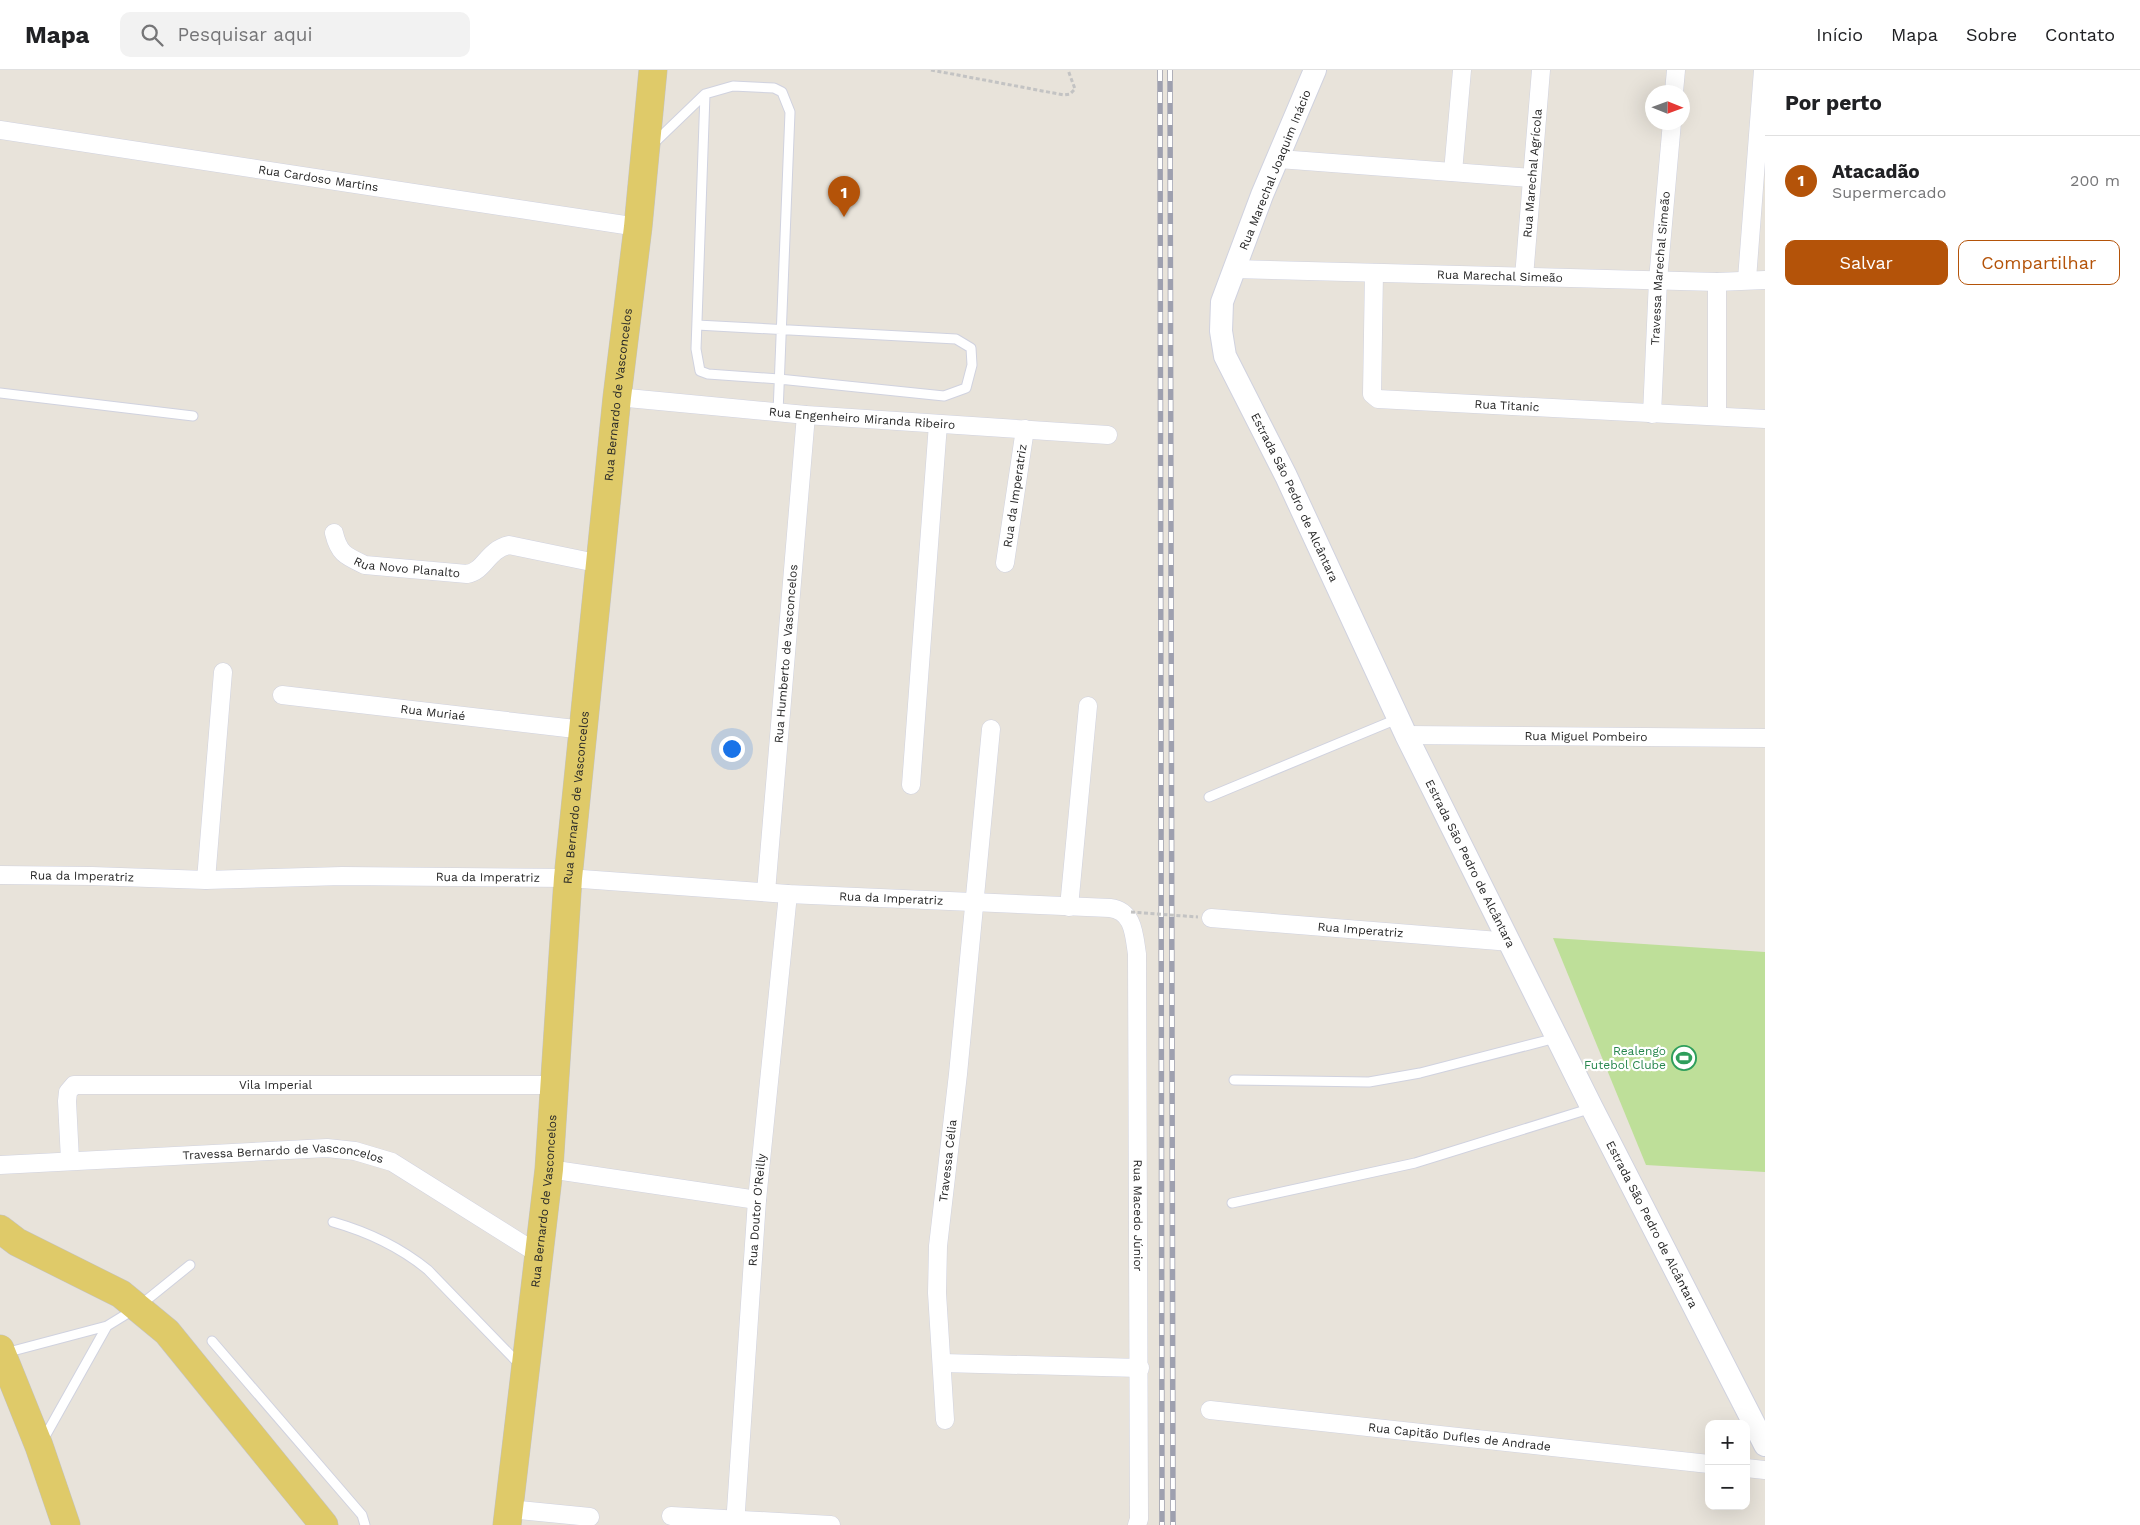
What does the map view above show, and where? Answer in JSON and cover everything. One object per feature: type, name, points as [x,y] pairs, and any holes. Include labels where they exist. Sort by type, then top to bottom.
[{"type":"main road","name":"Rua Bernardo de Vasconcelos","points":[[508,1517],[549,1169],[568,878],[617,397],[638,227],[652,70]]},
{"type":"main road","points":[[8,1236],[107,1287],[138,1307],[167,1332],[324,1525]]},
{"type":"main road","points":[[1,1351],[39,1446],[66,1525]]},
{"type":"street","name":"Rua Marechal Joaquim Inácio","points":[[1234,269],[1262,195],[1279,159],[1315,70]]},
{"type":"street","points":[[1453,172],[1462,70]]},
{"type":"street","name":"Rua Marechal Agrícola","points":[[1524,277],[1540,70]]},
{"type":"street","points":[[1675,85],[1676,70]]},
{"type":"street","points":[[1747,279],[1764,70]]},
{"type":"street","name":"Rua Cardoso Martins","points":[[0,130],[638,227]]},
{"type":"street","name":"Travessa Marechal Simeão","points":[[1652,414],[1658,280],[1671,130]]},
{"type":"street","points":[[1279,159],[1531,178]]},
{"type":"street","name":"Rua Marechal Simeão","points":[[1234,269],[1717,282],[1747,279],[1765,280]]},
{"type":"street","name":"Estrada São Pedro de Alcântara","points":[[1234,269],[1222,302],[1221,331],[1225,356],[1286,476],[1403,726],[1592,1108],[1765,1445]]},
{"type":"street","name":"Rua Titanic","points":[[1374,273],[1374,398],[1385,401],[1765,419]]},
{"type":"street","points":[[1717,282],[1717,416]]},
{"type":"street","name":"Rua Engenheiro Miranda Ribeiro","points":[[617,397],[778,413],[1108,435]]},
{"type":"street","name":"Rua Humberto de Vasconcelos","points":[[766,892],[806,415]]},
{"type":"street","points":[[911,785],[938,424]]},
{"type":"street","name":"Rua da Imperatriz","points":[[1005,563],[1026,429]]},
{"type":"street","name":"Rua Novo Planalto","points":[[334,533],[338,548],[350,558],[365,564],[467,574],[474,572],[498,547],[509,545],[601,564]]},
{"type":"street","points":[[206,880],[223,672]]},
{"type":"street","name":"Rua Muriaé","points":[[282,695],[584,730]]},
{"type":"street","points":[[1069,907],[1088,706]]},
{"type":"street","name":"Rua Miguel Pombeiro","points":[[1403,726],[1765,738]]},
{"type":"street","points":[[974,903],[991,729]]},
{"type":"street","name":"Rua da Imperatriz","points":[[0,876],[92,876],[206,880],[342,876],[568,878],[788,894],[1110,908],[1126,912]]},
{"type":"street","name":"Rua Doutor O'Reilly","points":[[735,1522],[757,1200],[788,894]]},
{"type":"street","name":"Travessa Célia","points":[[946,1420],[937,1293],[938,1246],[958,1074],[974,903]]},
{"type":"street","name":"Rua Macedo Júnior","points":[[1126,912],[1132,925],[1137,954],[1140,1368],[1137,1525]]},
{"type":"street","name":"Rua Imperatriz","points":[[1205,918],[1511,942]]},
{"type":"street","name":"Vila Imperial","points":[[70,1160],[67,1101],[68,1092],[71,1086],[74,1085],[555,1085]]},
{"type":"street","name":"Travessa Bernardo de Vasconcelos","points":[[0,1165],[327,1148],[355,1151],[392,1162],[540,1255]]},
{"type":"street","points":[[549,1169],[757,1200]]},
{"type":"street","points":[[942,1363],[1140,1368]]},
{"type":"street","name":"Rua Capitão Dufles de Andrade","points":[[1210,1410],[1705,1464]]},
{"type":"street","points":[[1750,1468],[1765,1470]]},
{"type":"street","points":[[671,1516],[735,1522],[831,1525]]},
{"type":"street","points":[[508,1517],[590,1517]]},
{"type":"lane","points":[[645,151],[705,94],[733,86],[774,88],[782,92],[790,112],[778,413]]},
{"type":"lane","points":[[697,325],[956,339],[971,348],[972,365],[966,388],[944,396],[780,379],[708,374],[700,371],[696,349],[705,94]]},
{"type":"lane","points":[[0,393],[193,416]]},
{"type":"lane","points":[[1209,796],[1403,726]]},
{"type":"lane","points":[[1234,1080],[1369,1082],[1420,1073],[1559,1038]]},
{"type":"lane","points":[[1232,1204],[1416,1163],[1592,1108]]},
{"type":"lane","points":[[333,1222],[396,1247],[412,1257],[526,1357]]},
{"type":"lane","points":[[1,1351],[107,1326],[138,1307],[190,1265]]},
{"type":"lane","points":[[39,1446],[107,1326]]},
{"type":"lane","points":[[212,1341],[362,1515],[365,1525]]},
{"type":"path","points":[[931,70],[1064,95],[1070,94],[1075,89],[1068,70]]},
{"type":"path","points":[[1126,912],[1205,918]]},
{"type":"green space","name":"Realengo Futebol Clube","points":[[1553,938],[1765,952],[1765,1172],[1646,1165]]},
{"type":"railway","points":[[1160,70],[1162,1525]]},
{"type":"railway","points":[[1170,70],[1173,1525]]},
{"type":"place","name":"Atacadão","points":[[844,217]]},
{"type":"place","name":"Realengo Futebol Clube","points":[[1684,1058]]}]
